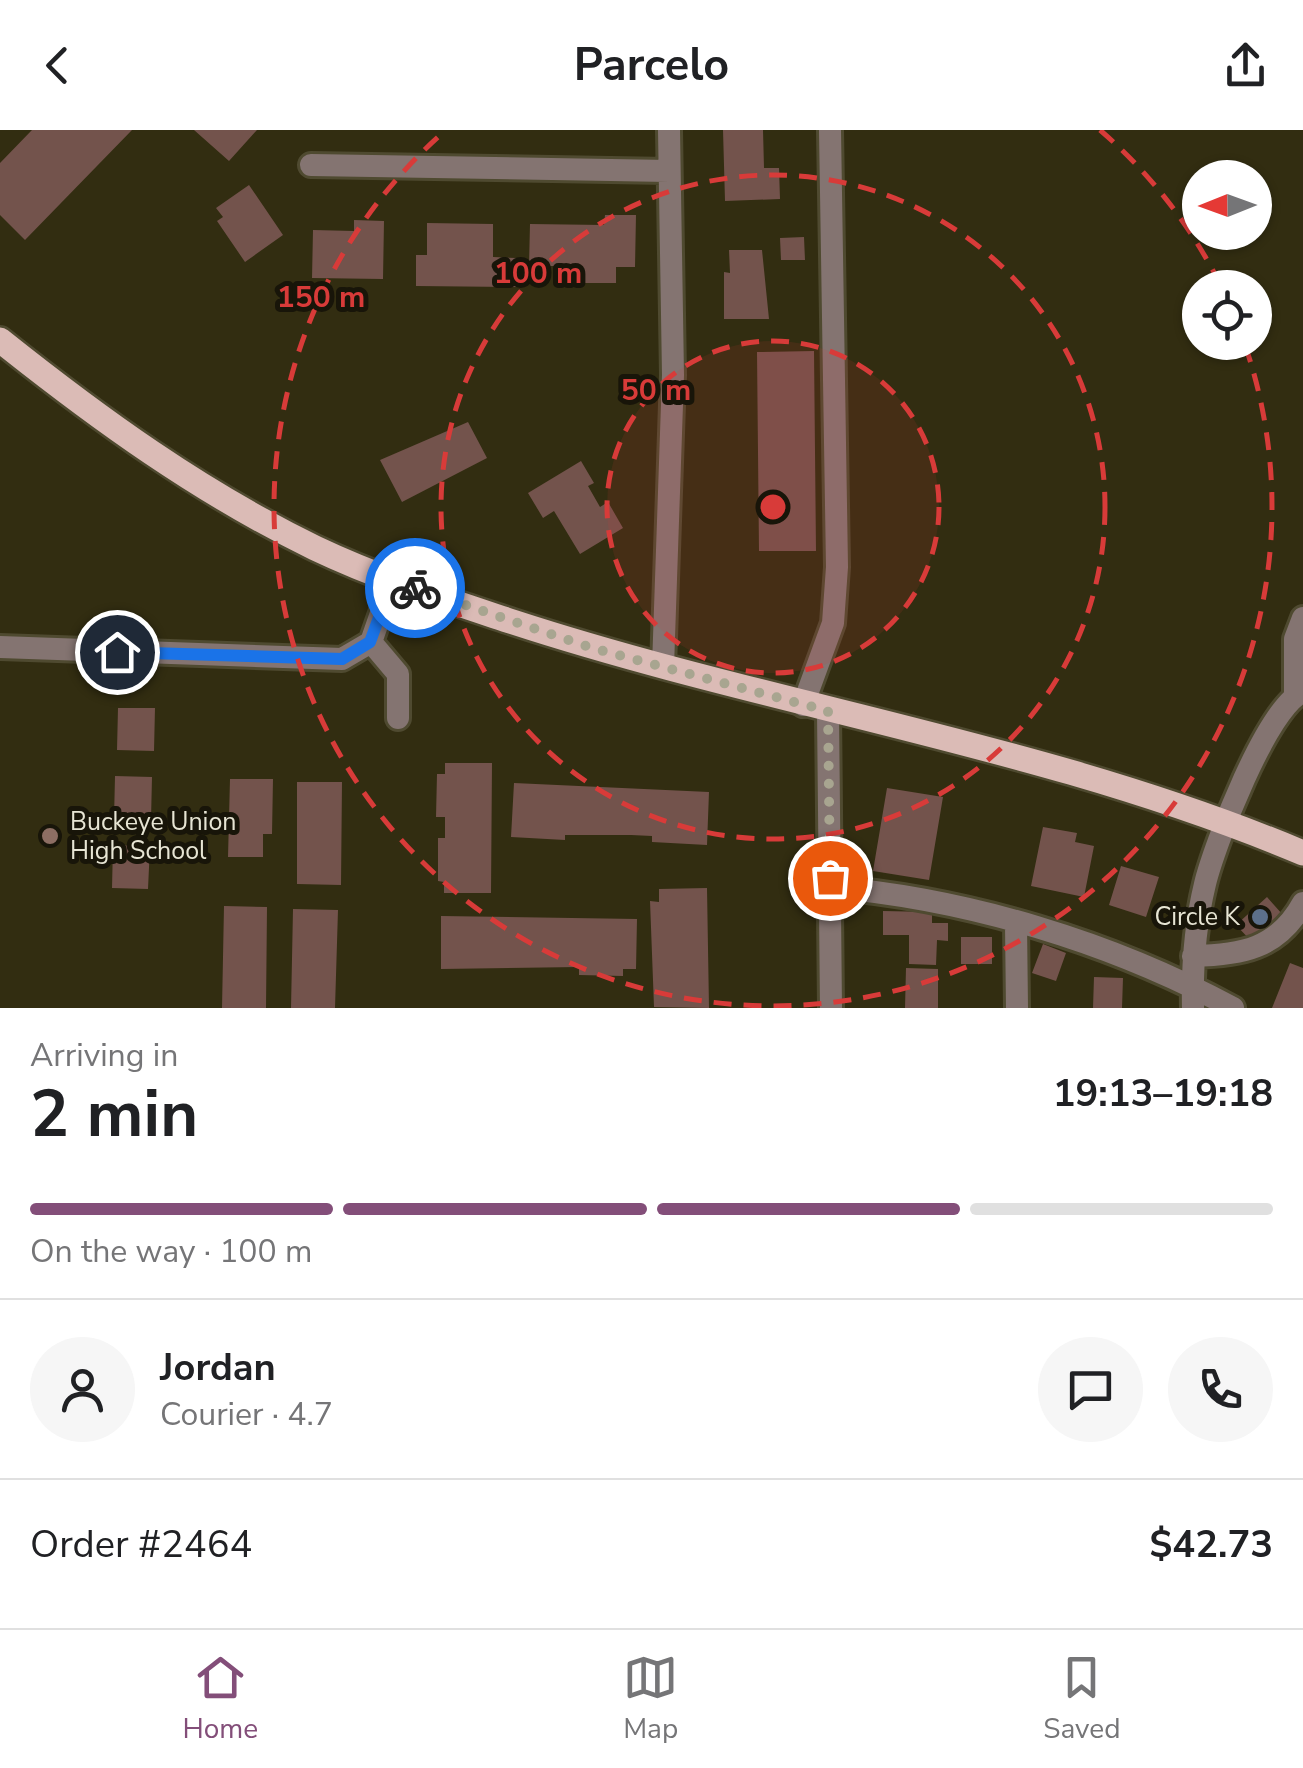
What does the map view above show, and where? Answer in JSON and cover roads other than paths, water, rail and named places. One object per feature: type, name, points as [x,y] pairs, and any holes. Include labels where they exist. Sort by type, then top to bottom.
[{"type":"main road","points":[[0,340],[95,416],[195,484],[316,548],[393,579],[664,667],[1108,782],[1229,822],[1303,853]]},
{"type":"street","points":[[664,667],[673,376],[669,130]]},
{"type":"street","points":[[830,130],[837,567],[833,623],[816,708],[830,887],[831,1008]]},
{"type":"street","points":[[311,165],[670,171]]},
{"type":"street","points":[[0,647],[342,659],[370,642],[393,579]]},
{"type":"street","points":[[1193,997],[1193,956],[1205,885],[1265,738],[1299,694],[1295,639],[1303,618]]},
{"type":"street","points":[[370,642],[398,674],[398,718]]},
{"type":"street","points":[[830,887],[877,891],[1095,946],[1193,997],[1233,1008]]},
{"type":"street","points":[[1193,956],[1248,952],[1296,929],[1303,904]]},
{"type":"street","points":[[1016,924],[1017,1008]]},
{"type":"place","name":"Buckeye Union High School","points":[[50,836]]},
{"type":"place","name":"Circle K","points":[[1260,917]]}]
